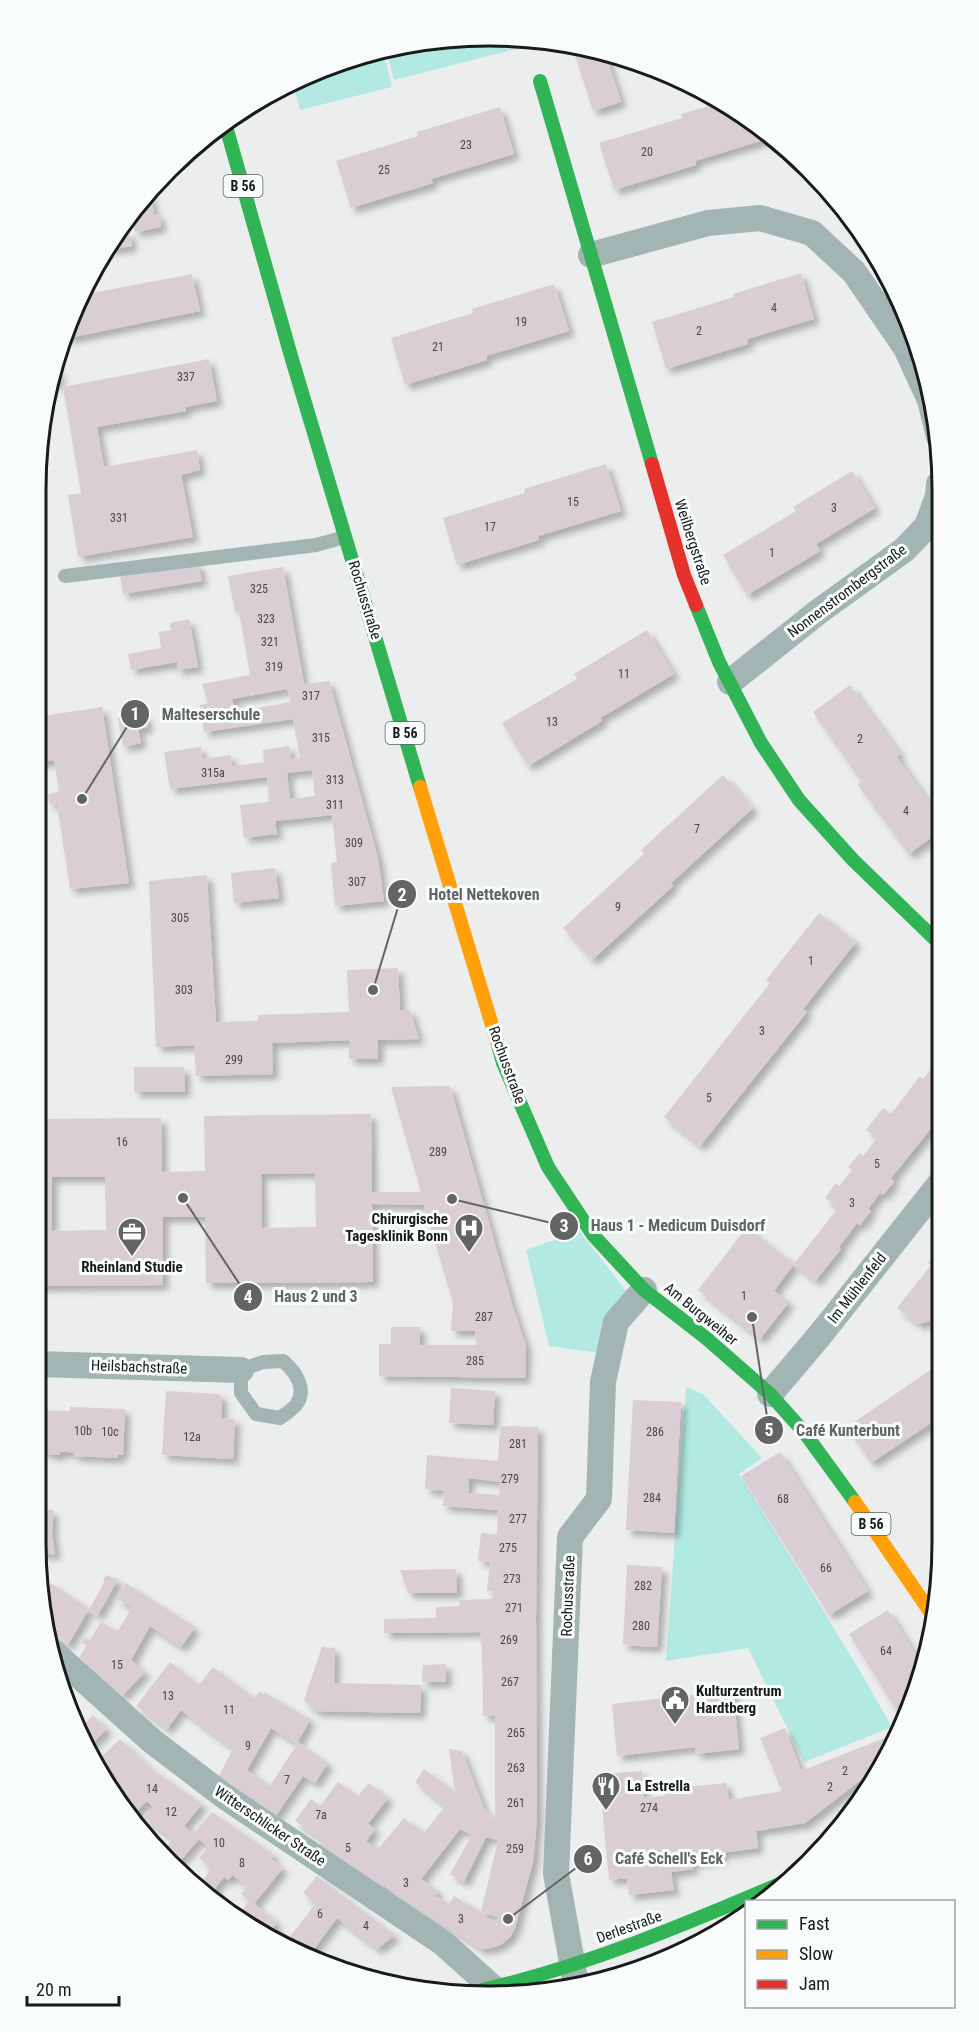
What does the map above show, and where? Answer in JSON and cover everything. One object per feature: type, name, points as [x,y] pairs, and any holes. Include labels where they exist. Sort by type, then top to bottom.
[{"type":"main road","name":"Weilbergstraße","points":[[540,81],[684,575],[719,662],[761,743],[799,800],[853,860],[932,936]]},
{"type":"main road","name":"Rochusstraße","points":[[228,132],[291,356],[503,1063],[548,1167],[593,1235],[644,1290]]},
{"type":"main road","name":"Am Burgweiher","points":[[644,1290],[706,1338],[770,1394],[804,1432],[928,1608]]},
{"type":"main road","name":"Derlestraße","points":[[509,1985],[575,1974],[663,1933],[763,1891]]},
{"type":"street","points":[[591,255],[708,223],[760,218],[812,233],[854,272],[906,348],[915,367]]},
{"type":"street","name":"Nonnenstrombergstraße","points":[[730,682],[818,612],[904,550],[927,526],[932,512]]},
{"type":"street","name":"Im Mühlenfeld","points":[[770,1394],[932,1194]]},
{"type":"street","name":"Rochusstraße","points":[[575,1974],[556,1874],[570,1537],[599,1499],[603,1382],[616,1322],[644,1290]]},
{"type":"street","name":"Heilsbachstraße","points":[[46,1364],[241,1370]]},
{"type":"street","name":"Witterschlicker Straße","points":[[63,1661],[152,1741],[224,1796],[443,1943],[485,1986]]},
{"type":"lane","points":[[65,576],[316,545],[346,537]]},
{"type":"lane","name":"Heilsbachstraße","points":[[283,1360],[294,1370],[302,1387],[297,1404],[280,1418],[256,1414],[241,1393],[241,1370],[263,1362],[283,1360]]},
{"type":"shaded area","points":[[461,47],[522,47],[394,80],[388,59]]},
{"type":"shaded area","points":[[385,59],[392,87],[300,110],[295,91],[347,70]]},
{"type":"shaded area","points":[[579,1231],[628,1293],[599,1353],[549,1346],[526,1250]]},
{"type":"shaded area","points":[[686,1387],[703,1394],[762,1458],[739,1474],[892,1727],[804,1762],[748,1648],[666,1661]]},
{"type":"building","points":[[575,55],[608,63],[621,102],[593,111]]},
{"type":"building","points":[[710,106],[762,140],[695,161],[696,165],[614,190],[599,143],[682,118],[681,114]]},
{"type":"building","points":[[500,107],[514,154],[431,179],[433,183],[351,208],[336,161],[418,136],[417,132]]},
{"type":"building","points":[[152,202],[154,215],[159,214],[161,227],[135,232],[134,225]]},
{"type":"building","points":[[129,232],[132,246],[118,248]]},
{"type":"building","points":[[801,273],[814,319],[747,339],[748,344],[666,369],[652,322],[734,297],[733,294]]},
{"type":"building","points":[[192,274],[200,311],[74,337],[93,293]]},
{"type":"building","points":[[554,284],[569,331],[486,356],[487,360],[405,385],[391,338],[473,313],[472,309]]},
{"type":"building","points":[[209,359],[217,401],[185,407],[186,411],[97,427],[104,467],[197,450],[200,470],[181,475],[193,537],[78,557],[68,495],[81,493],[63,387]]},
{"type":"building","points":[[606,464],[621,511],[538,536],[539,540],[457,565],[443,518],[525,493],[524,489]]},
{"type":"building","points":[[852,471],[875,508],[816,544],[820,551],[747,595],[723,555],[796,511],[793,507]]},
{"type":"building","points":[[198,563],[202,581],[123,594],[120,576]]},
{"type":"building","points":[[283,567],[304,684],[329,681],[378,858],[384,901],[335,906],[331,863],[337,862],[332,815],[275,821],[277,834],[244,838],[240,805],[269,802],[267,777],[170,789],[164,752],[201,747],[202,759],[231,755],[232,766],[264,762],[263,750],[289,746],[291,759],[300,758],[293,719],[204,732],[200,705],[208,703],[202,684],[250,675],[239,611],[235,612],[228,576]],"holes":[[[287,689],[291,702],[235,712],[232,699]],[[312,770],[315,796],[290,799],[287,773]]]},
{"type":"building","points":[[189,619],[198,667],[177,670],[177,662],[131,670],[128,654],[161,648],[159,632],[171,630],[170,623]]},
{"type":"building","points":[[647,630],[674,674],[600,718],[602,721],[528,766],[502,723],[577,679],[574,674]]},
{"type":"building","points":[[850,685],[900,754],[897,757],[932,807],[932,837],[909,854],[858,785],[861,781],[813,712]]},
{"type":"building","points":[[102,707],[129,883],[70,889],[57,805],[49,804],[48,795],[59,791],[54,760],[46,761],[46,715]]},
{"type":"building","points":[[145,714],[148,727],[138,729],[141,743],[123,747],[118,718]]},
{"type":"building","points":[[723,775],[753,808],[592,960],[563,928],[644,854],[641,850]]},
{"type":"building","points":[[275,868],[279,898],[234,903],[231,873]]},
{"type":"building","points":[[207,875],[216,1022],[258,1021],[258,1015],[349,1012],[347,970],[398,968],[400,1010],[410,1010],[419,1039],[378,1040],[378,1059],[349,1059],[349,1040],[272,1043],[273,1074],[196,1076],[194,1045],[156,1047],[149,881]]},
{"type":"building","points":[[819,913],[856,942],[803,1009],[807,1012],[700,1146],[664,1117],[770,983],[766,980]]},
{"type":"building","points":[[134,1067],[184,1067],[185,1092],[134,1092]]},
{"type":"building","points":[[932,1068],[932,1127],[891,1178],[894,1182],[883,1195],[880,1193],[868,1209],[871,1211],[860,1225],[857,1223],[839,1247],[841,1249],[815,1281],[794,1264],[838,1208],[825,1198],[836,1183],[839,1186],[852,1170],[848,1167],[860,1153],[863,1156],[877,1138],[866,1130],[883,1108],[891,1114],[920,1076],[923,1079]]},
{"type":"building","points":[[450,1086],[526,1346],[525,1378],[379,1376],[379,1344],[391,1344],[391,1327],[420,1327],[420,1345],[476,1345],[475,1331],[451,1331],[453,1303],[424,1205],[372,1204],[373,1282],[206,1283],[205,1217],[163,1217],[163,1285],[46,1286],[46,1119],[161,1118],[162,1172],[205,1171],[204,1116],[371,1114],[372,1192],[421,1192],[391,1087]],"holes":[[[315,1173],[316,1227],[262,1228],[261,1174]],[[52,1177],[105,1177],[106,1230],[52,1231]]]},
{"type":"building","points":[[747,1227],[794,1264],[774,1291],[789,1302],[760,1339],[698,1290]]},
{"type":"building","points":[[932,1258],[932,1320],[918,1324],[897,1308],[931,1265],[928,1263]]},
{"type":"building","points":[[932,1369],[932,1422],[871,1463],[847,1427]]},
{"type":"building","points":[[451,1388],[495,1391],[493,1425],[449,1423]]},
{"type":"building","points":[[166,1391],[219,1394],[222,1398],[221,1418],[235,1419],[233,1459],[162,1455]]},
{"type":"building","points":[[633,1400],[681,1402],[674,1533],[626,1530]]},
{"type":"building","points":[[70,1407],[125,1409],[123,1455],[117,1454],[118,1458],[74,1456],[74,1453],[68,1452],[60,1452],[60,1455],[46,1454],[46,1410],[70,1411]]},
{"type":"building","points":[[500,1426],[538,1427],[537,1820],[533,1862],[515,1928],[510,1937],[502,1944],[481,1949],[384,1886],[382,1889],[318,1847],[323,1841],[295,1821],[311,1799],[320,1806],[338,1782],[358,1796],[369,1783],[388,1798],[368,1824],[375,1829],[366,1841],[378,1849],[404,1818],[424,1833],[445,1806],[415,1782],[424,1769],[455,1792],[449,1749],[462,1751],[485,1811],[495,1819],[495,1716],[483,1716],[480,1632],[384,1633],[384,1619],[436,1618],[436,1607],[460,1606],[459,1600],[492,1599],[493,1591],[487,1591],[490,1562],[478,1561],[481,1533],[497,1534],[498,1510],[443,1506],[444,1491],[425,1489],[427,1455],[498,1461]],"holes":[[[469,1478],[500,1482],[499,1495],[468,1493]],[[460,1829],[472,1835],[450,1874],[464,1882],[486,1837],[498,1840],[481,1912],[454,1896],[449,1904],[435,1896],[438,1891],[421,1879]],[[481,1912],[498,1917],[496,1921],[484,1917],[486,1915]]]},
{"type":"building","points":[[780,1452],[868,1591],[829,1615],[741,1476]]},
{"type":"building","points":[[46,1510],[53,1510],[52,1531],[55,1555],[46,1553]]},
{"type":"building","points":[[627,1565],[662,1567],[657,1647],[623,1645]]},
{"type":"building","points":[[456,1569],[457,1593],[408,1593],[400,1570]]},
{"type":"building","points":[[105,1575],[118,1579],[97,1616],[89,1609],[103,1585]]},
{"type":"building","points":[[51,1583],[89,1609],[68,1645],[57,1637],[49,1586]]},
{"type":"building","points":[[126,1583],[195,1627],[181,1647],[150,1626],[131,1660],[145,1672],[122,1696],[79,1657],[87,1645],[82,1643],[85,1637],[90,1640],[101,1622],[118,1631],[132,1607],[117,1599]]},
{"type":"building","points":[[888,1610],[917,1657],[903,1701],[894,1707],[849,1634]]},
{"type":"building","points":[[322,1647],[335,1648],[334,1683],[421,1685],[420,1713],[316,1711],[304,1700]]},
{"type":"building","points":[[170,1662],[199,1685],[213,1667],[254,1698],[260,1691],[263,1694],[264,1692],[310,1719],[298,1742],[328,1763],[315,1783],[303,1776],[275,1817],[218,1778],[233,1749],[181,1710],[167,1729],[136,1706]],"holes":[[[271,1728],[297,1744],[270,1786],[247,1770]]]},
{"type":"building","points":[[446,1664],[446,1682],[422,1682],[423,1665]]},
{"type":"building","name":"Kulturzentrum Hardtberg","points":[[733,1690],[739,1749],[696,1754],[695,1747],[617,1756],[612,1704]]},
{"type":"building","points":[[93,1715],[107,1729],[94,1742],[85,1723]]},
{"type":"building","points":[[785,1728],[801,1771],[888,1737],[866,1776],[805,1823],[756,1831],[758,1848],[721,1853],[722,1859],[692,1862],[693,1869],[671,1872],[674,1890],[629,1895],[627,1878],[609,1880],[599,1774],[642,1771],[644,1798],[665,1796],[663,1789],[726,1783],[729,1800],[782,1791],[760,1738]]},
{"type":"building","points":[[120,1739],[152,1769],[202,1804],[184,1826],[193,1834],[212,1812],[274,1855],[271,1859],[283,1868],[254,1904],[277,1922],[273,1927],[284,1935],[242,1910],[249,1901],[241,1894],[247,1887],[233,1875],[228,1880],[224,1877],[214,1889],[202,1880],[212,1869],[199,1858],[208,1847],[199,1839],[181,1860],[176,1856],[167,1846],[173,1839],[143,1818],[153,1807],[147,1801],[137,1811],[126,1796],[129,1793],[116,1781],[102,1756]]},
{"type":"building","points":[[317,1876],[395,1935],[377,1949],[337,1918],[314,1949],[289,1938],[316,1903],[303,1893]]},
{"type":"traffic: fast","points":[[540,81],[652,464]]},
{"type":"traffic: fast","points":[[228,132],[291,356],[420,787]]},
{"type":"traffic: fast","points":[[696,605],[719,662],[761,743],[799,800],[853,860],[932,936]]},
{"type":"traffic: fast","points":[[498,1045],[503,1063],[548,1167],[593,1235],[644,1290],[706,1338],[770,1394],[804,1432],[855,1502]]},
{"type":"traffic: fast","points":[[499,1986],[597,1957],[763,1891]]},
{"type":"traffic: slow","points":[[420,787],[498,1045]]},
{"type":"traffic: slow","points":[[855,1502],[928,1608]]},
{"type":"traffic: jam","points":[[652,464],[684,575],[696,605]]},
{"type":"place","name":"Malteserschule","points":[[82,799]]},
{"type":"place","name":"Hotel Nettekoven","points":[[373,990]]},
{"type":"place","name":"Haus 2 und 3","points":[[183,1198]]},
{"type":"place","name":"Haus 1 - Medicum Duisdorf","points":[[452,1199]]},
{"type":"place","name":"Chirurgische Tagesklinik Bonn","points":[[469,1254]]},
{"type":"place","name":"Rheinland Studie","points":[[132,1258]]},
{"type":"place","name":"Café Kunterbunt","points":[[752,1317]]},
{"type":"place","name":"Kulturzentrum Hardtberg","points":[[675,1726]]},
{"type":"place","name":"La Estrella","points":[[606,1812]]},
{"type":"place","name":"Café Schell's Eck","points":[[508,1919]]}]
